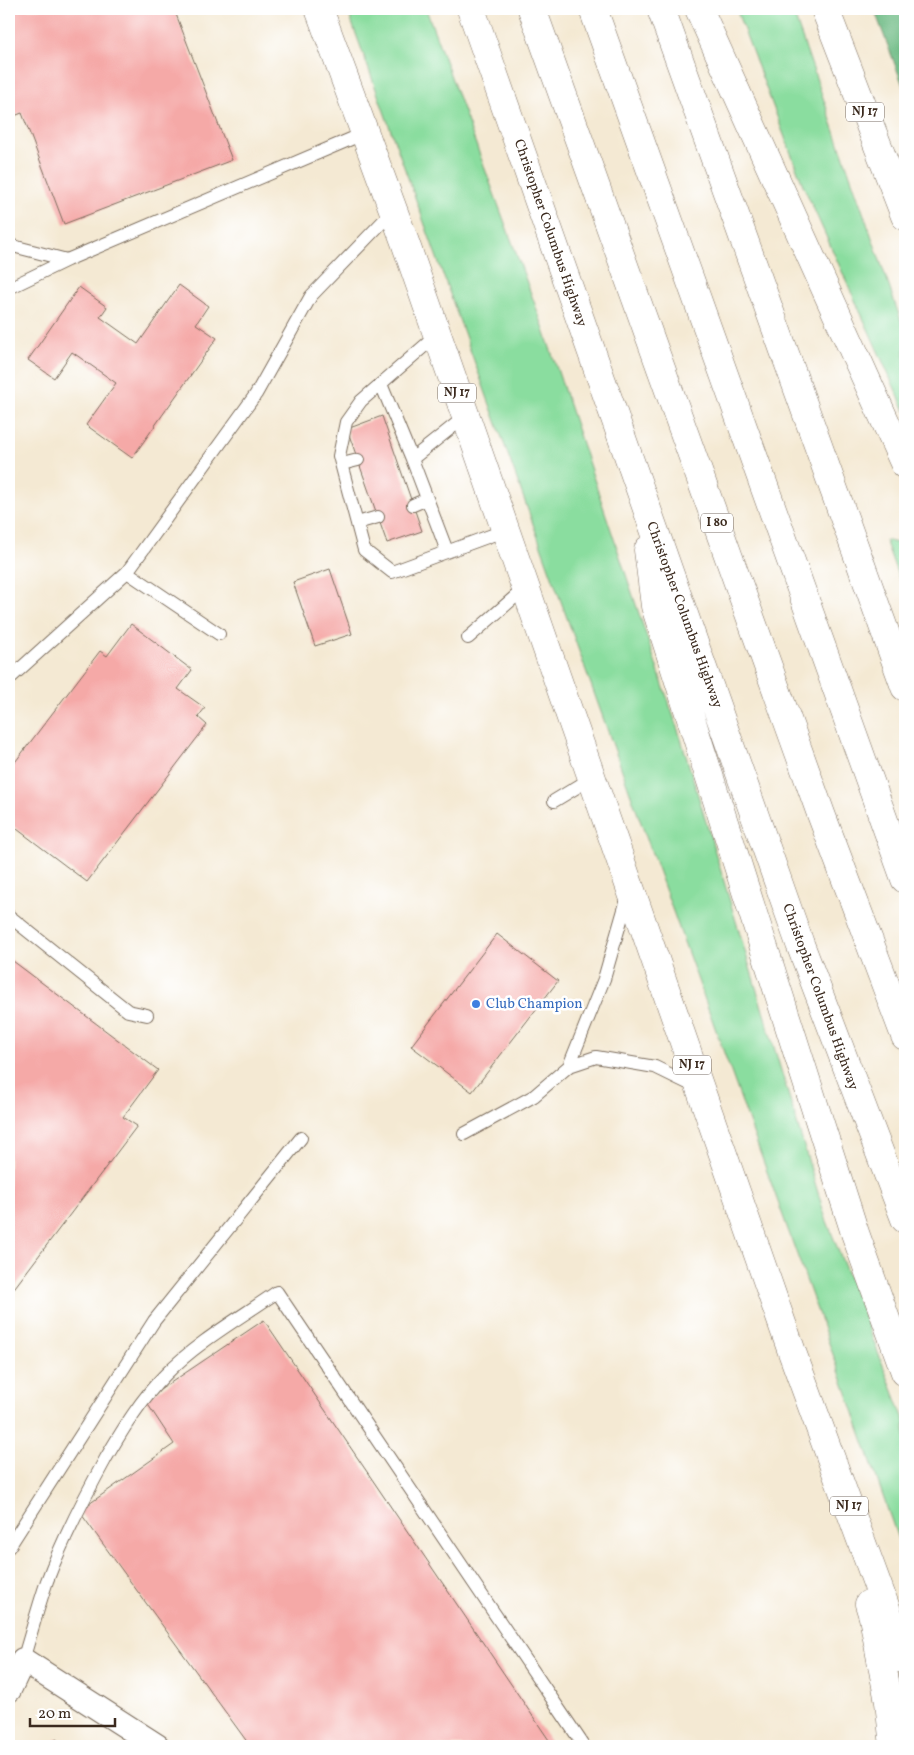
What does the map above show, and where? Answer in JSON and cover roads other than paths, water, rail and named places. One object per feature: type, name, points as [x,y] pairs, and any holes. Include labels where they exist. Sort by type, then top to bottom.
[{"type":"highway","name":"NJ 17","points":[[319,9],[394,211],[792,1352],[905,1660]]},
{"type":"highway","name":"Christopher Columbus Highway","points":[[470,9],[800,944],[905,1219]]},
{"type":"highway","name":"I 80","points":[[532,9],[821,814],[905,1036]]},
{"type":"highway","points":[[593,9],[905,879]]},
{"type":"highway","points":[[661,9],[905,687]]},
{"type":"highway","points":[[699,9],[905,465]]},
{"type":"highway","name":"NJ 17","points":[[825,9],[905,216]]},
{"type":"highway","points":[[642,499],[655,606],[855,1233],[905,1372]]},
{"type":"highway","points":[[792,1352],[873,1617],[889,1702],[894,1746]]},
{"type":"street","points":[[9,1690],[23,1660],[157,1746]]},
{"type":"lane","points":[[9,288],[67,260],[365,134]]},
{"type":"lane","points":[[9,679],[127,572],[256,394],[311,296],[394,211]]},
{"type":"lane","points":[[9,245],[67,260]]},
{"type":"lane","points":[[437,334],[361,401],[346,422],[339,456],[364,550],[392,572],[506,530]]},
{"type":"lane","points":[[381,384],[447,552]]},
{"type":"lane","points":[[412,460],[466,416]]},
{"type":"lane","points":[[393,449],[406,444]]},
{"type":"lane","points":[[342,464],[358,460]]},
{"type":"lane","points":[[413,504],[427,499]]},
{"type":"lane","points":[[357,523],[378,517]]},
{"type":"lane","points":[[127,572],[219,634]]},
{"type":"lane","points":[[468,638],[526,588]]},
{"type":"lane","points":[[554,801],[592,778]]},
{"type":"lane","points":[[569,1066],[604,979],[630,888]]},
{"type":"lane","points":[[9,916],[128,1011],[147,1014]]},
{"type":"lane","points":[[464,1134],[534,1096],[569,1066],[596,1056],[655,1067],[701,1090]]},
{"type":"lane","points":[[9,1547],[154,1321],[302,1138]]},
{"type":"lane","points":[[23,1660],[47,1581],[80,1505],[118,1437],[142,1403],[166,1374],[179,1362],[200,1345],[277,1292],[584,1746]]},
{"type":"place","name":"Club Champion","points":[[476,1004]]}]
